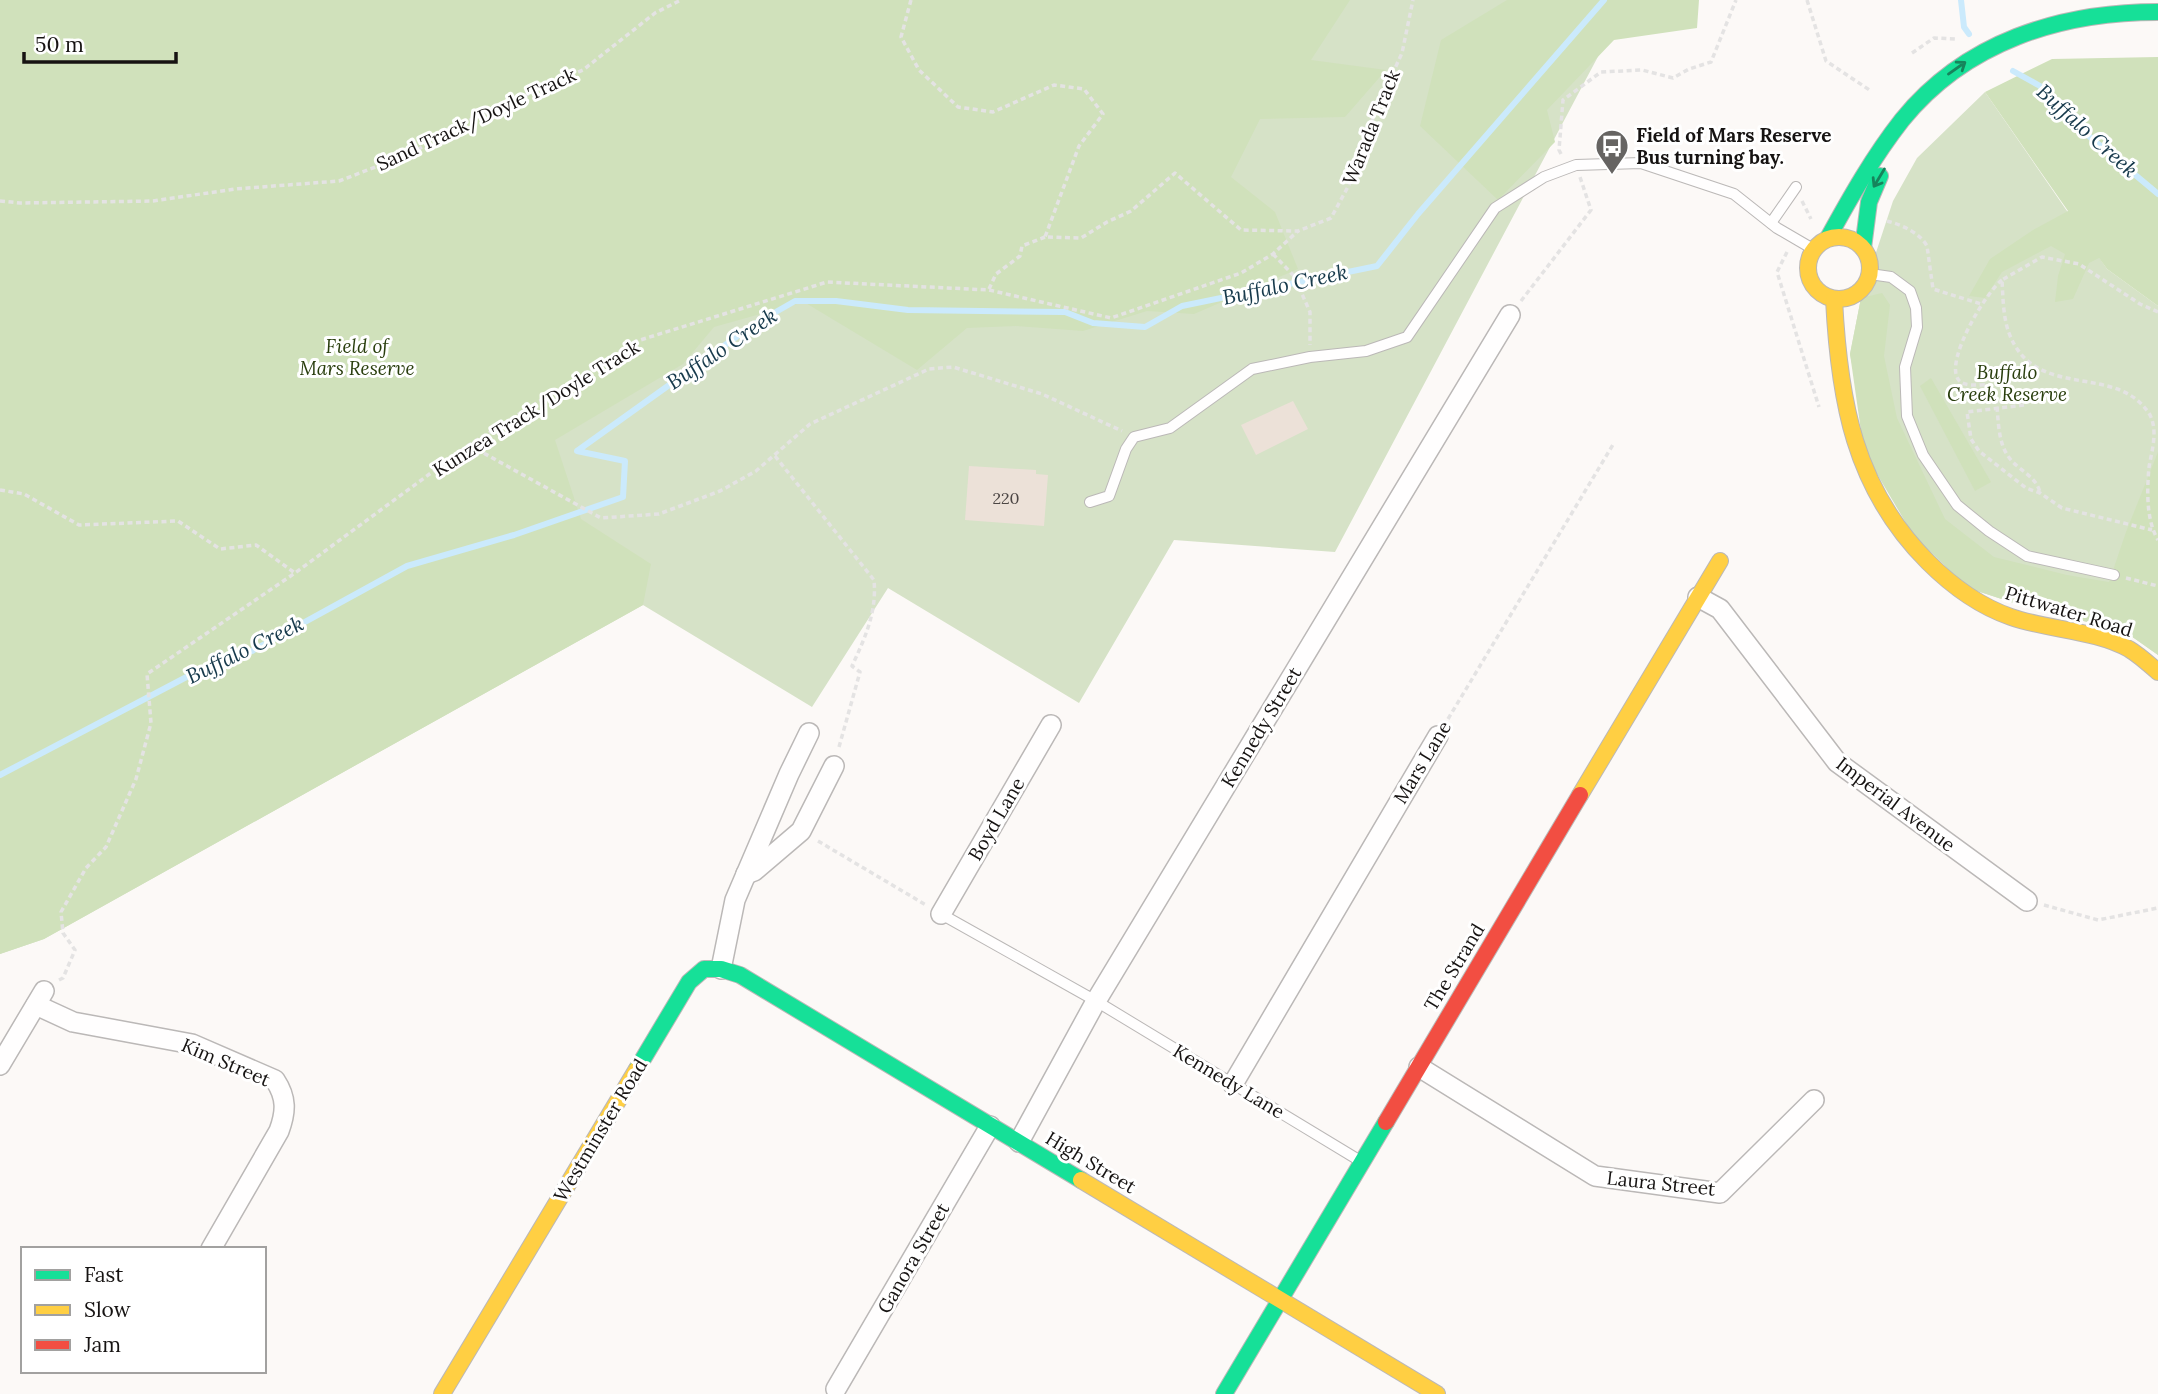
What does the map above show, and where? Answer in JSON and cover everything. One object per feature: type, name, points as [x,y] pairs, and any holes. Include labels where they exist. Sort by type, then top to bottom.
[{"type":"street","points":[[1828,238],[1847,238],[1863,248],[1868,256],[1870,274],[1861,291],[1853,296],[1834,299],[1817,292],[1811,285],[1807,267],[1813,249],[1828,238],[1883,147],[1915,104],[1977,54],[2014,37],[2080,13],[2122,10],[2158,12]]},
{"type":"street","points":[[1863,248],[1865,217],[1874,186],[1922,116],[1957,85],[2004,53],[2051,35],[2124,24],[2158,24]]},
{"type":"street","name":"Pittwater Road","points":[[1834,299],[1839,377],[1848,426],[1869,482],[1900,534],[1920,557],[1979,603],[2000,613],[2116,643],[2131,650],[2158,672]]},
{"type":"street","name":"Kennedy Street","points":[[1019,1142],[1096,1001],[1510,315]]},
{"type":"street","name":"The Strand","points":[[1224,1394],[1720,561]]},
{"type":"street","name":"Imperial Avenue","points":[[1698,597],[1720,609],[1837,762],[2027,901]]},
{"type":"street","name":"Boyd Lane","points":[[941,914],[1051,725]]},
{"type":"street","points":[[721,969],[735,900],[809,733]]},
{"type":"street","name":"Mars Lane","points":[[1233,1084],[1438,736]]},
{"type":"street","points":[[746,875],[801,831],[834,766]]},
{"type":"street","name":"Westminster Road","points":[[442,1394],[689,982],[704,969],[721,969]]},
{"type":"street","name":"High Street","points":[[721,969],[740,975],[1437,1394]]},
{"type":"street","points":[[0,1065],[40,998]]},
{"type":"street","name":"Kim Street","points":[[40,998],[73,1022],[192,1044],[275,1080],[283,1093],[286,1113],[279,1131],[212,1247]]},
{"type":"street","name":"Laura Street","points":[[1419,1067],[1595,1176],[1720,1193],[1814,1100]]},
{"type":"street","name":"Ganora Street","points":[[836,1389],[990,1126]]},
{"type":"lane","points":[[1090,502],[1109,496],[1126,449],[1134,437],[1170,428],[1252,369],[1310,357],[1366,351],[1407,337],[1495,208],[1544,177],[1573,166],[1642,163],[1734,194],[1771,223],[1813,249]]},
{"type":"lane","points":[[1771,223],[1796,187]]},
{"type":"lane","points":[[1870,274],[1891,277],[1910,291],[1916,308],[1917,327],[1905,367],[1907,416],[1923,455],[1957,505],[1989,531],[2027,556],[2114,575]]},
{"type":"lane","points":[[941,914],[1096,1001]]},
{"type":"lane","name":"Kennedy Lane","points":[[1096,1001],[1362,1162]]},
{"type":"path","name":"Sand Track/Doyle Track","points":[[0,201],[153,201],[235,189],[339,181],[412,153],[459,125],[583,69],[655,13],[681,0]]},
{"type":"path","points":[[911,0],[901,37],[919,70],[958,107],[992,112],[1054,85],[1084,89],[1103,114],[1079,146],[1045,237]]},
{"type":"path","name":"Warada Track","points":[[1298,231],[1331,218],[1356,172],[1374,114],[1402,53],[1413,0]]},
{"type":"path","points":[[1510,315],[1591,210],[1573,166],[1559,150],[1563,100],[1601,72],[1642,71],[1673,78],[1689,69],[1712,62],[1736,0]]},
{"type":"path","points":[[1807,0],[1826,61],[1871,91]]},
{"type":"path","points":[[989,290],[996,274],[1020,256],[1022,246],[1045,237],[1081,238],[1131,211],[1175,173],[1241,230],[1298,231]]},
{"type":"path","name":"Kunzea Track/Doyle Track","points":[[40,998],[63,978],[75,950],[63,933],[61,912],[86,868],[106,848],[136,779],[151,723],[147,674],[295,573],[470,445],[637,341],[827,282],[989,290],[1111,318],[1241,273],[1273,254],[1298,231]]},
{"type":"path","points":[[1273,254],[1294,276],[1310,312],[1310,357]]},
{"type":"path","points":[[2040,493],[2038,484],[2009,459],[2004,448],[1995,391],[1989,385],[1966,385],[1959,382],[1956,376],[1963,342],[1982,304],[2001,280],[2042,257],[2079,264],[2140,304],[2158,312]]},
{"type":"path","points":[[1783,258],[1777,272],[1821,413]]},
{"type":"path","points":[[2001,280],[2008,333],[2028,362],[2038,370],[2070,380],[2114,386],[2136,399],[2151,416],[2155,439],[2149,467],[2148,505],[2152,530],[2158,540]]},
{"type":"path","points":[[1933,289],[1982,304]]},
{"type":"path","points":[[470,445],[601,518],[659,514],[720,491],[756,471],[810,424],[929,369],[953,367],[1042,394],[1134,437]]},
{"type":"path","points":[[2024,405],[1967,412],[1971,439],[1979,451],[2026,488],[2040,493],[2063,508],[2152,530]]},
{"type":"path","name":"Mars Lane","points":[[1438,736],[1614,443]]},
{"type":"path","points":[[775,456],[874,580],[870,628],[852,666],[860,672],[834,766]]},
{"type":"path","points":[[0,490],[24,494],[79,525],[178,521],[220,549],[256,545],[295,573]]},
{"type":"path","points":[[2114,575],[2158,586]]},
{"type":"path","points":[[801,831],[941,914]]},
{"type":"path","points":[[2027,901],[2098,920],[2158,908]]},
{"type":"green space","name":"Field of Mars Reserve","points":[[0,0],[1628,0],[1335,552],[1174,540],[1079,703],[888,588],[812,707],[643,605],[44,939],[0,954]]},
{"type":"green space","name":"Field of Mars Reserve","points":[[0,0],[1350,0],[1311,60],[1386,70],[1345,117],[1260,119],[1231,177],[1275,212],[1298,269],[1194,314],[1147,311],[1083,331],[1016,326],[967,328],[917,370],[804,302],[714,327],[683,364],[555,440],[581,519],[651,564],[643,605],[44,939],[0,954]]},
{"type":"green space","points":[[1507,0],[1699,0],[1697,28],[1614,40],[1547,110],[1555,142],[1498,200],[1420,126],[1441,40]]},
{"type":"green space","points":[[2158,57],[2158,306],[2107,269],[2099,258],[2089,263],[2073,299],[2055,302],[2058,276],[2065,254],[2051,246],[2002,272],[1985,298],[1969,296],[1990,259],[2033,230],[2068,211],[1985,92],[2052,59]]},
{"type":"green space","name":"Buffalo Creek Reserve","points":[[1985,92],[2107,269],[2158,306],[2158,655],[2124,631],[2023,606],[1968,588],[1857,389],[1850,354],[1861,298],[1893,201],[1917,158]]},
{"type":"green space","points":[[1882,293],[1890,305],[1884,356],[1897,418],[1945,519],[1994,557],[2109,582],[2158,452],[2158,655],[2124,631],[2023,606],[1968,588],[1913,535],[1864,452],[1850,354],[1861,298]]},
{"type":"green space","points":[[1931,378],[1991,482],[1975,491],[1920,386]]},
{"type":"building","points":[[1293,401],[1308,429],[1256,455],[1241,425]]},
{"type":"building","points":[[969,466],[1036,470],[1036,474],[1048,475],[1044,526],[965,520]]},
{"type":"waterway","name":"Buffalo Creek","points":[[0,775],[196,672],[252,651],[407,566],[514,535],[623,497],[625,461],[577,451],[753,325],[795,301],[836,301],[908,310],[1065,312],[1093,323],[1145,327],[1182,306],[1377,266],[1418,214],[1604,0]]},
{"type":"waterway","name":"Buffalo Creek","points":[[1961,0],[1964,27],[1969,34]]},
{"type":"waterway","name":"Buffalo Creek","points":[[2013,71],[2040,86],[2072,122],[2158,194]]},
{"type":"traffic: fast","points":[[1828,238],[1891,134],[1927,93],[1955,70],[2017,37],[2051,26],[2121,13],[2158,12]]},
{"type":"traffic: fast","points":[[1863,248],[1869,202],[1880,176]]},
{"type":"traffic: fast","points":[[637,1069],[689,982],[704,969],[721,969],[740,975],[1081,1180]]},
{"type":"traffic: fast","points":[[1224,1394],[1386,1122]]},
{"type":"traffic: slow","points":[[1833,237],[1845,237],[1861,246],[1868,256],[1870,268],[1868,280],[1861,290],[1845,299],[1833,299],[1822,294],[1813,285],[1808,274],[1808,262],[1813,251],[1822,242],[1833,237]]},
{"type":"traffic: slow","points":[[1834,299],[1840,372],[1855,441],[1867,473],[1903,534],[1947,579],[1988,607],[2025,621],[2116,643],[2133,651],[2158,672]]},
{"type":"traffic: slow","points":[[1580,795],[1720,561]]},
{"type":"traffic: slow","points":[[442,1394],[637,1069]]},
{"type":"traffic: slow","points":[[1081,1180],[1437,1394]]},
{"type":"traffic: jam","points":[[1386,1122],[1580,795]]},
{"type":"place","name":"Field of Mars Reserve Bus turning bay.","points":[[1612,176]]}]
